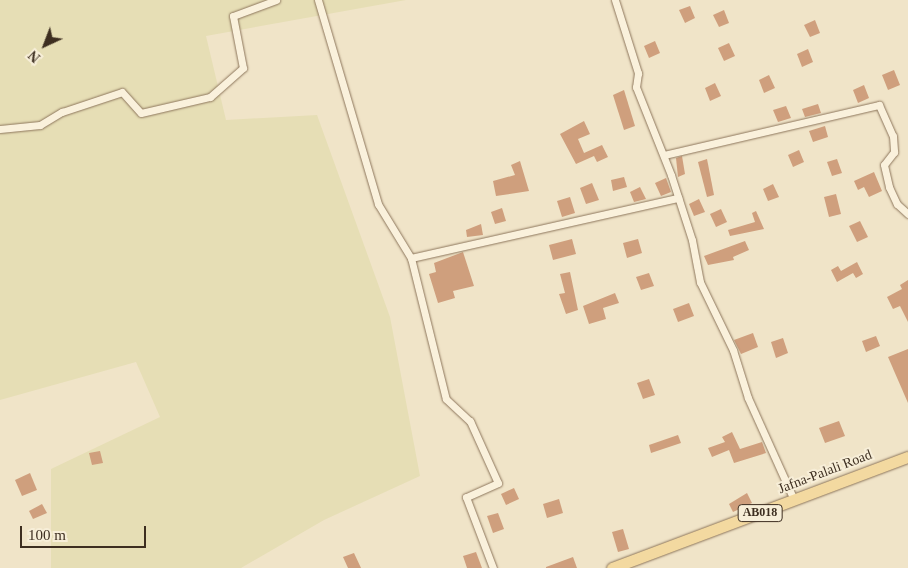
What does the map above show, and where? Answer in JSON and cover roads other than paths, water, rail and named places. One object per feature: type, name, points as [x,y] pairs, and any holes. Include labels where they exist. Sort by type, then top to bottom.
[{"type":"main road","name":"Jafna-Palali Road","points":[[612,568],[908,457]]},
{"type":"street","points":[[0,129],[40,125],[62,112],[122,92],[142,113],[210,97],[243,68],[233,16],[276,0]]},
{"type":"street","points":[[318,0],[378,204],[411,258],[446,399],[470,421],[498,483],[466,497],[493,568]]},
{"type":"street","points":[[615,0],[638,74],[636,86],[664,156],[692,240],[700,282],[734,350],[748,398],[794,500]]},
{"type":"street","points":[[664,156],[879,105],[893,136],[894,152],[884,166],[889,187],[897,204],[908,214]]},
{"type":"street","points":[[411,258],[678,198]]}]
